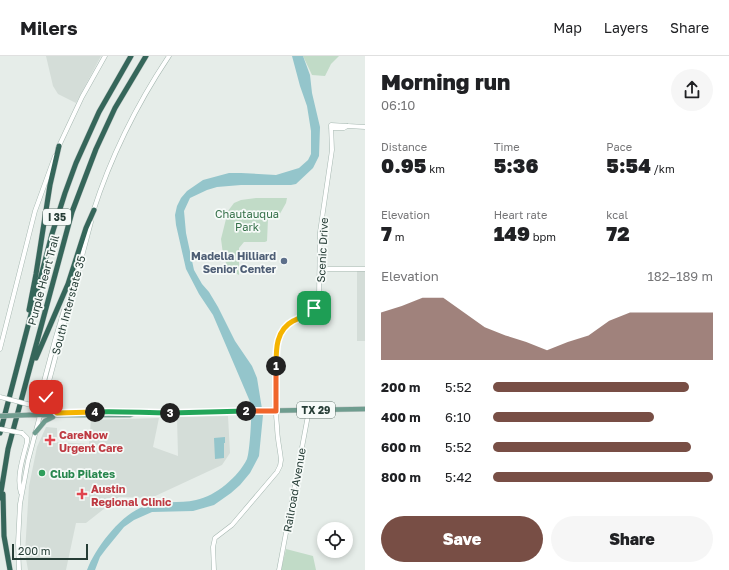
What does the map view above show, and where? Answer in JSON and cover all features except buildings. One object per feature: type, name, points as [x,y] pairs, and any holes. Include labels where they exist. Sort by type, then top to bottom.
[{"type":"highway","name":"Purple Heart Trail","points":[[0,433],[52,234],[65,193],[76,163],[99,112],[131,56]]},
{"type":"highway","name":"Purple Heart Trail","points":[[0,498],[8,449],[68,226],[96,149],[115,108],[146,56]]},
{"type":"highway","points":[[12,389],[36,274],[50,185],[59,146]]},
{"type":"highway","points":[[30,370],[68,284],[86,228],[94,210]]},
{"type":"highway","points":[[8,449],[3,512],[4,536],[10,570]]},
{"type":"main road","points":[[0,349],[44,186],[59,146],[82,97],[105,56]]},
{"type":"main road","name":"South Interstate 35","points":[[19,570],[18,543],[21,495],[28,461],[71,292],[94,210],[117,150],[141,102],[169,56]]},
{"type":"main road","name":"Scenic Drive","points":[[214,570],[213,546],[215,538],[232,524],[279,469],[281,460],[276,411],[276,366],[279,337],[287,324],[304,316],[316,304],[320,293],[320,232],[332,150],[331,127],[365,127]]},
{"type":"main road","points":[[320,269],[365,269]]},
{"type":"main road","points":[[0,397],[31,405],[37,403],[55,340],[71,292]]},
{"type":"main road","points":[[35,433],[45,421],[57,414],[47,401],[46,391]]},
{"type":"main road","name":"TX 29","points":[[0,416],[40,415],[43,413],[57,414],[129,411],[135,413],[365,409]]},
{"type":"main road","name":"Railroad Avenue","points":[[279,570],[309,410]]},
{"type":"main road","points":[[0,429],[22,434],[27,438],[18,485],[21,495]]},
{"type":"shaded area","points":[[46,56],[101,56],[76,103],[58,94],[53,86]]},
{"type":"shaded area","points":[[357,271],[365,271],[365,341],[357,341]]},
{"type":"shaded area","points":[[228,416],[230,453],[222,465],[151,498],[119,497],[86,523],[76,523],[66,570],[28,570],[25,553],[29,486],[37,447],[46,427],[57,428],[57,442],[89,444],[91,420],[159,418],[153,447],[178,456],[177,417]]},
{"type":"green space","points":[[303,56],[339,56],[331,64],[325,76],[312,75]]},
{"type":"green space","name":"Chautauqua Park","points":[[256,198],[287,198],[286,203],[277,219],[268,219],[267,241],[244,242],[239,248],[239,275],[228,269],[223,254],[221,239],[228,211],[234,203],[241,200]]},
{"type":"green space","points":[[286,549],[313,556],[316,570],[281,570]]},
{"type":"water","points":[[292,56],[303,56],[310,75],[312,93],[320,127],[319,156],[313,168],[296,184],[241,185],[217,187],[207,190],[190,198],[184,211],[186,233],[194,270],[218,307],[235,341],[252,366],[257,378],[263,415],[259,456],[250,473],[240,485],[214,505],[193,511],[152,512],[134,520],[124,527],[106,549],[100,557],[95,570],[87,570],[96,551],[110,532],[127,516],[136,510],[151,504],[190,501],[204,498],[226,485],[243,466],[247,459],[251,404],[213,315],[199,294],[186,269],[175,215],[181,198],[187,191],[203,180],[229,173],[276,175],[299,168],[308,160],[311,154],[311,131],[307,106]]},
{"type":"water","points":[[225,437],[224,458],[215,459],[214,438]]},
{"type":"place","name":"Madella Hilliard Senior Center","points":[[284,261]]},
{"type":"place","name":"CareNow Urgent Care","points":[[50,440]]},
{"type":"place","name":"Club Pilates","points":[[42,473]]},
{"type":"place","name":"Austin Regional Clinic","points":[[82,494]]},
{"type":"route","points":[[46,397],[48,404],[57,413],[129,411],[135,413],[276,411],[276,366],[279,337],[287,324],[308,314],[314,308]]}]
